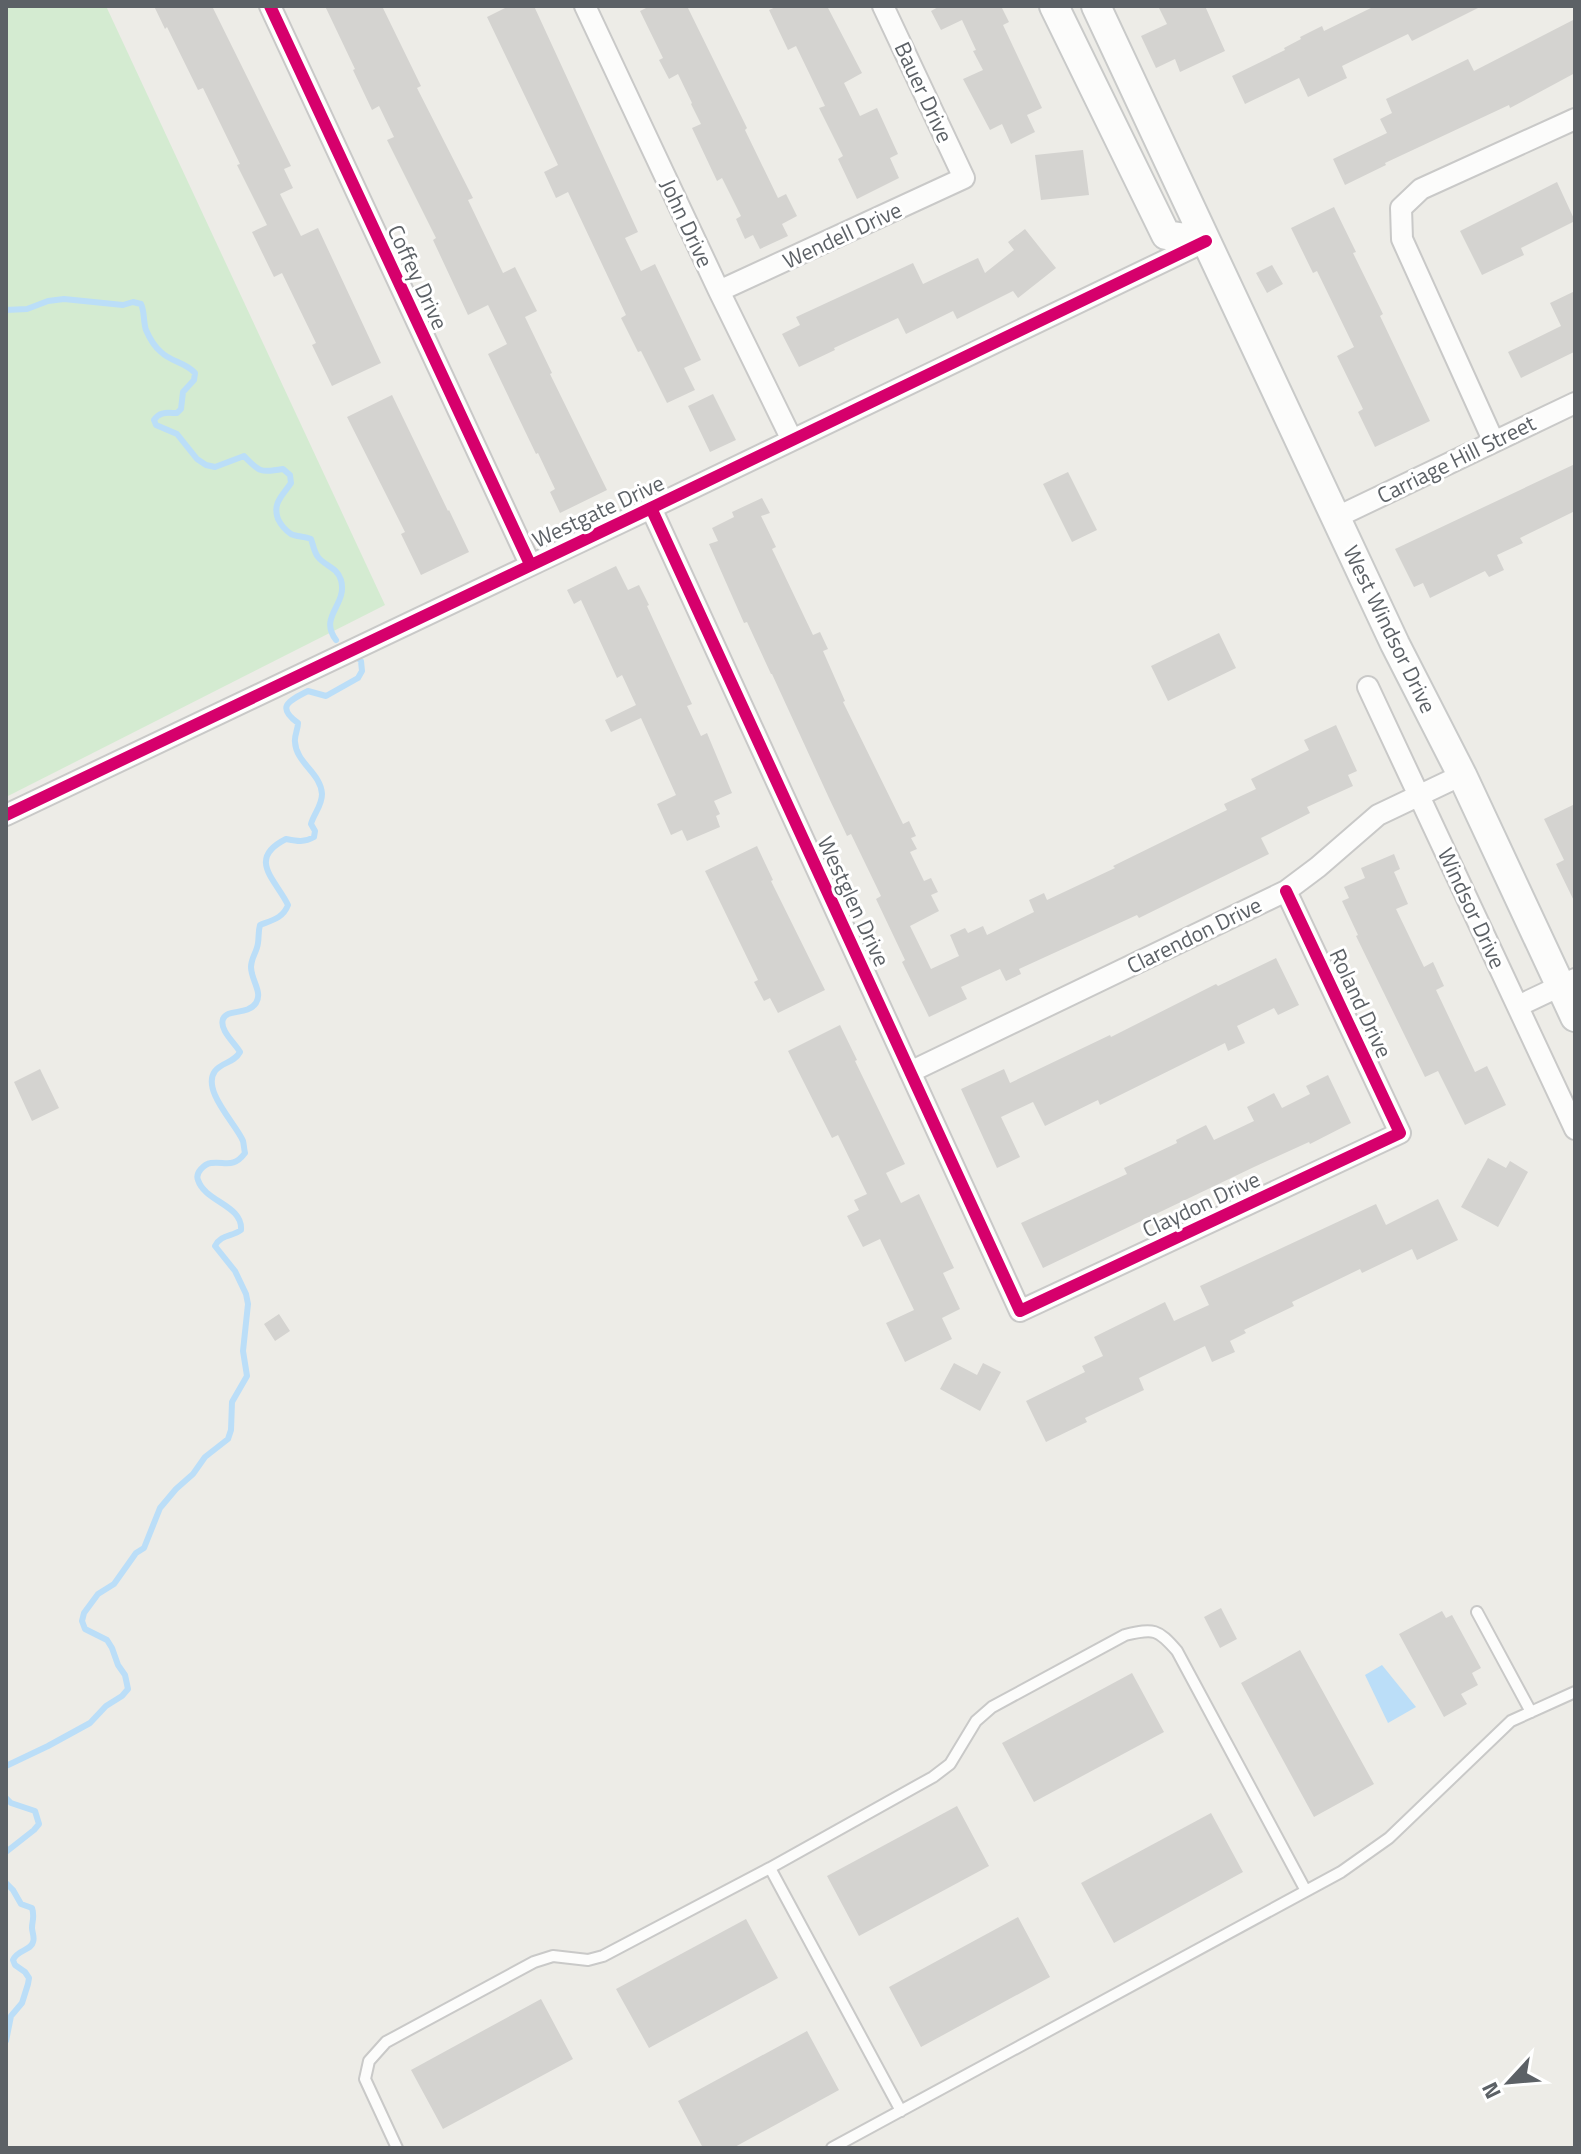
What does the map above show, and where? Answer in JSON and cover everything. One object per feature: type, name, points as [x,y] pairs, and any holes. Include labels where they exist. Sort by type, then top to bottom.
[{"type":"street","name":"Coffey Drive","points":[[270,6],[530,564]]},
{"type":"street","name":"John Drive","points":[[585,6],[792,440]]},
{"type":"street","name":"Bauer Drive","points":[[883,6],[964,178]]},
{"type":"street","points":[[1054,6],[1166,235],[1206,241]]},
{"type":"street","name":"West Windsor Drive","points":[[1096,6],[1395,644],[1568,982],[1575,1017]]},
{"type":"street","points":[[1493,440],[1402,239],[1401,208],[1421,189],[1575,119]]},
{"type":"street","name":"Wendell Drive","points":[[719,291],[964,178]]},
{"type":"street","name":"Westgate Drive","points":[[6,815],[1206,241]]},
{"type":"street","name":"Carriage Hill Street","points":[[1337,517],[1575,403]]},
{"type":"street","name":"Westglen Drive","points":[[651,508],[1020,1311]]},
{"type":"street","name":"Windsor Drive","points":[[1368,687],[1575,1129]]},
{"type":"street","name":"Clarendon Drive","points":[[910,1072],[1286,891],[1378,815],[1462,775]]},
{"type":"street","name":"Roland Drive","points":[[1286,891],[1400,1133]]},
{"type":"street","points":[[1518,1006],[1568,982]]},
{"type":"street","name":"Claydon Drive","points":[[1020,1311],[1400,1133]]},
{"type":"lane","points":[[1477,1612],[1531,1712]]},
{"type":"lane","points":[[397,2148],[365,2079],[369,2061],[386,2042],[534,1962],[553,1956],[588,1960],[603,1956],[770,1868],[933,1777],[950,1764],[976,1721],[992,1707],[1125,1635],[1148,1630],[1164,1636],[1177,1651],[1306,1891]]},
{"type":"lane","points":[[832,2148],[1364,1857],[1389,1838],[1511,1721],[1575,1692]]},
{"type":"lane","points":[[770,1868],[901,2111]]},
{"type":"green space","points":[[6,6],[106,6],[385,605],[6,797]]},
{"type":"water","points":[[1382,1665],[1416,1707],[1388,1723],[1365,1675]]},
{"type":"building","points":[[154,6],[212,6],[291,166],[284,169],[293,188],[280,194],[301,236],[318,228],[381,363],[332,386],[312,345],[316,343],[282,273],[274,277],[252,232],[267,225],[237,165],[240,164],[203,88],[198,90]]},
{"type":"building","points":[[325,6],[382,6],[421,86],[417,88],[473,198],[468,200],[503,273],[515,267],[537,311],[525,317],[607,490],[560,513],[550,492],[555,489],[488,354],[507,344],[488,305],[468,315],[433,240],[436,238],[387,140],[394,137],[379,106],[372,110]]},
{"type":"building","points":[[509,6],[534,6],[638,232],[625,238],[641,271],[655,264],[701,360],[684,368],[695,390],[667,403],[621,318],[626,315],[568,192],[556,198],[544,172],[558,165],[487,17]]},
{"type":"building","points":[[650,6],[687,6],[778,198],[786,194],[797,216],[782,224],[788,236],[760,249],[753,235],[745,239],[736,219],[741,216],[722,178],[717,181],[692,128],[701,124],[692,103],[678,74],[669,79],[659,60],[663,58],[640,11]]},
{"type":"building","points":[[778,6],[827,6],[862,73],[844,83],[860,116],[877,108],[898,154],[890,158],[899,178],[857,199],[838,159],[843,156],[819,108],[825,106],[796,46],[788,50],[769,10]]},
{"type":"building","points":[[940,6],[1001,6],[1009,22],[1003,25],[1042,108],[1027,115],[1035,132],[1011,144],[1002,124],[990,130],[963,79],[983,70],[973,51],[976,50],[962,20],[941,30],[931,11]]},
{"type":"building","points":[[1158,6],[1205,6],[1225,51],[1180,72],[1175,59],[1156,68],[1141,36],[1167,24]]},
{"type":"building","points":[[1375,6],[1482,6],[1412,41],[1408,34],[1342,66],[1347,78],[1308,97],[1299,78],[1245,104],[1232,76],[1285,50],[1300,37],[1322,26],[1324,31]]},
{"type":"building","points":[[1575,19],[1575,73],[1510,108],[1509,105],[1345,185],[1333,159],[1387,133],[1380,119],[1392,113],[1386,99],[1468,59],[1474,71]]},
{"type":"building","points":[[1083,150],[1089,195],[1041,200],[1035,155]]},
{"type":"building","points":[[1557,182],[1575,221],[1521,248],[1524,255],[1482,275],[1460,231]]},
{"type":"building","points":[[1334,207],[1383,314],[1380,316],[1430,421],[1375,447],[1358,412],[1363,409],[1337,356],[1354,347],[1317,271],[1313,273],[1291,228]]},
{"type":"building","points":[[1025,229],[1056,268],[1018,298],[1013,291],[957,319],[953,311],[906,334],[898,318],[799,367],[782,334],[800,325],[796,317],[913,263],[923,284],[978,258],[985,273],[1014,250],[1008,242]]},
{"type":"building","points":[[1272,265],[1283,284],[1267,293],[1256,273]]},
{"type":"building","points":[[1575,291],[1575,354],[1521,378],[1508,352],[1561,326],[1550,303]]},
{"type":"building","points":[[713,394],[736,440],[710,452],[688,406]]},
{"type":"building","points":[[392,395],[469,552],[421,575],[401,534],[405,532],[347,417]]},
{"type":"building","points":[[1575,464],[1575,511],[1520,538],[1523,543],[1497,555],[1504,570],[1489,577],[1485,571],[1430,598],[1423,583],[1414,587],[1395,549]]},
{"type":"building","points":[[1068,472],[1097,530],[1072,542],[1043,484]]},
{"type":"building","points":[[762,498],[770,513],[761,516],[776,547],[772,549],[813,635],[820,632],[828,649],[823,651],[843,702],[903,824],[909,821],[916,836],[911,838],[917,849],[910,852],[924,881],[931,878],[938,892],[931,895],[939,911],[910,926],[931,969],[959,956],[950,935],[965,928],[968,933],[983,926],[987,935],[1034,912],[1029,900],[1044,893],[1047,900],[1227,810],[1224,804],[1256,789],[1251,779],[1309,750],[1304,740],[1336,725],[1357,771],[1348,775],[1353,786],[1307,807],[1310,813],[1261,838],[1269,854],[1139,918],[1137,915],[1019,969],[1021,974],[1006,981],[1000,969],[961,987],[967,999],[929,1017],[876,899],[881,896],[851,834],[847,836],[709,544],[718,541],[712,528],[734,517],[732,512]]},
{"type":"building","points":[[616,566],[628,590],[639,585],[692,704],[687,706],[701,736],[707,733],[732,793],[714,801],[720,814],[716,816],[720,827],[687,841],[682,830],[671,835],[657,804],[676,795],[641,718],[611,732],[605,720],[636,705],[622,675],[617,678],[581,600],[574,604],[567,590]]},
{"type":"building","points":[[1219,633],[1236,668],[1168,701],[1151,666]]},
{"type":"building","points":[[1575,804],[1575,903],[1556,864],[1564,860],[1544,819]]},
{"type":"building","points":[[757,846],[825,990],[778,1013],[770,998],[764,1001],[754,982],[758,980],[705,871]]},
{"type":"building","points":[[1394,854],[1400,869],[1394,872],[1408,904],[1396,909],[1424,967],[1433,962],[1444,986],[1436,990],[1475,1072],[1487,1066],[1506,1105],[1465,1125],[1438,1071],[1425,1077],[1342,901],[1349,898],[1344,887],[1365,878],[1361,868]]},
{"type":"building","points":[[1276,958],[1299,1005],[1278,1015],[1274,1008],[1237,1026],[1245,1043],[1228,1051],[1225,1043],[1100,1105],[1098,1100],[1045,1126],[1033,1102],[1001,1117],[1020,1157],[997,1168],[961,1089],[1004,1069],[1010,1083]]},
{"type":"building","points":[[840,1025],[905,1164],[886,1173],[901,1203],[919,1194],[954,1268],[943,1273],[960,1309],[942,1318],[952,1339],[905,1362],[886,1323],[914,1310],[880,1239],[863,1247],[847,1216],[859,1210],[854,1200],[867,1194],[838,1135],[832,1138],[788,1051]]},
{"type":"building","points":[[40,1069],[59,1108],[32,1121],[14,1082]]},
{"type":"building","points":[[1328,1075],[1351,1123],[1043,1268],[1021,1223],[1127,1174],[1124,1168],[1177,1143],[1176,1140],[1206,1125],[1214,1140],[1254,1121],[1247,1107],[1274,1093],[1282,1108],[1310,1094],[1306,1086]]},
{"type":"building","points":[[1488,1158],[1506,1168],[1510,1161],[1528,1172],[1498,1227],[1461,1207]]},
{"type":"building","points":[[1438,1199],[1458,1240],[1417,1260],[1412,1249],[1362,1273],[1360,1269],[1292,1302],[1294,1306],[1244,1330],[1246,1333],[1230,1341],[1235,1352],[1212,1362],[1205,1346],[1139,1378],[1144,1390],[1085,1418],[1087,1422],[1046,1442],[1026,1401],[1085,1372],[1082,1366],[1103,1356],[1094,1337],[1165,1302],[1174,1321],[1209,1305],[1200,1286],[1376,1204],[1386,1225]]},
{"type":"building","points":[[279,1314],[290,1331],[275,1341],[264,1324]]},
{"type":"building","points":[[954,1363],[977,1375],[983,1363],[1001,1372],[980,1411],[940,1389]]},
{"type":"building","points":[[1221,1608],[1237,1639],[1220,1648],[1204,1617]]},
{"type":"building","points":[[1442,1611],[1446,1618],[1452,1615],[1481,1668],[1472,1673],[1478,1685],[1461,1694],[1467,1704],[1444,1717],[1399,1634]]},
{"type":"building","points":[[1300,1650],[1374,1784],[1314,1817],[1241,1683]]},
{"type":"building","points":[[1132,1673],[1164,1732],[1034,1802],[1002,1743]]},
{"type":"building","points":[[957,1806],[989,1866],[859,1936],[827,1876]]},
{"type":"building","points":[[1211,1813],[1243,1872],[1114,1943],[1081,1883]]},
{"type":"building","points":[[1018,1917],[1050,1977],[921,2047],[889,1987]]},
{"type":"building","points":[[746,1919],[778,1978],[649,2048],[616,1989]]},
{"type":"building","points":[[541,1999],[573,2059],[443,2129],[411,2070]]},
{"type":"building","points":[[807,2031],[839,2090],[733,2148],[703,2148],[678,2101]]},
{"type":"waterway","points":[[6,310],[27,309],[64,299],[141,304],[150,339],[165,355],[195,373],[194,380],[183,392],[181,409],[177,413],[159,415],[154,420],[156,425],[177,434],[197,459],[206,465],[215,467],[244,456],[261,470],[283,469],[290,475],[291,483],[277,504],[278,519],[291,534],[311,539],[318,557],[334,569],[341,580],[341,597],[330,624],[336,640]]},
{"type":"waterway","points":[[6,1766],[90,1723],[128,1689],[125,1675],[107,1640],[85,1629],[82,1621],[84,1613],[98,1594],[114,1584],[136,1553],[144,1548],[160,1508],[205,1457],[228,1439],[231,1430],[232,1402],[247,1376],[243,1351],[248,1304],[235,1271],[215,1246],[220,1239],[241,1230],[240,1222],[230,1209],[208,1194],[197,1177],[206,1165],[233,1163],[245,1153],[243,1141],[216,1097],[212,1079],[218,1068],[240,1052],[225,1032],[223,1019],[252,1007],[258,999],[251,967],[260,925],[280,916],[288,905],[268,870],[268,854],[286,839],[303,841],[314,837],[311,824],[321,802],[321,787],[296,749],[298,723],[287,713],[287,705],[308,691],[326,696],[358,678],[362,671],[361,661],[357,657]]},
{"type":"waterway","points":[[6,1798],[11,1803],[35,1811],[39,1824],[6,1852]]},
{"type":"waterway","points":[[6,1883],[21,1904],[32,1908],[34,1939],[32,1945],[13,1960],[29,1978],[22,2003],[11,2016],[6,2041]]},
{"type":"cycle path","points":[[270,6],[530,564]]},
{"type":"cycle path","points":[[6,815],[1206,241]]},
{"type":"cycle path","points":[[651,508],[1020,1311],[1400,1133],[1286,891]]}]
